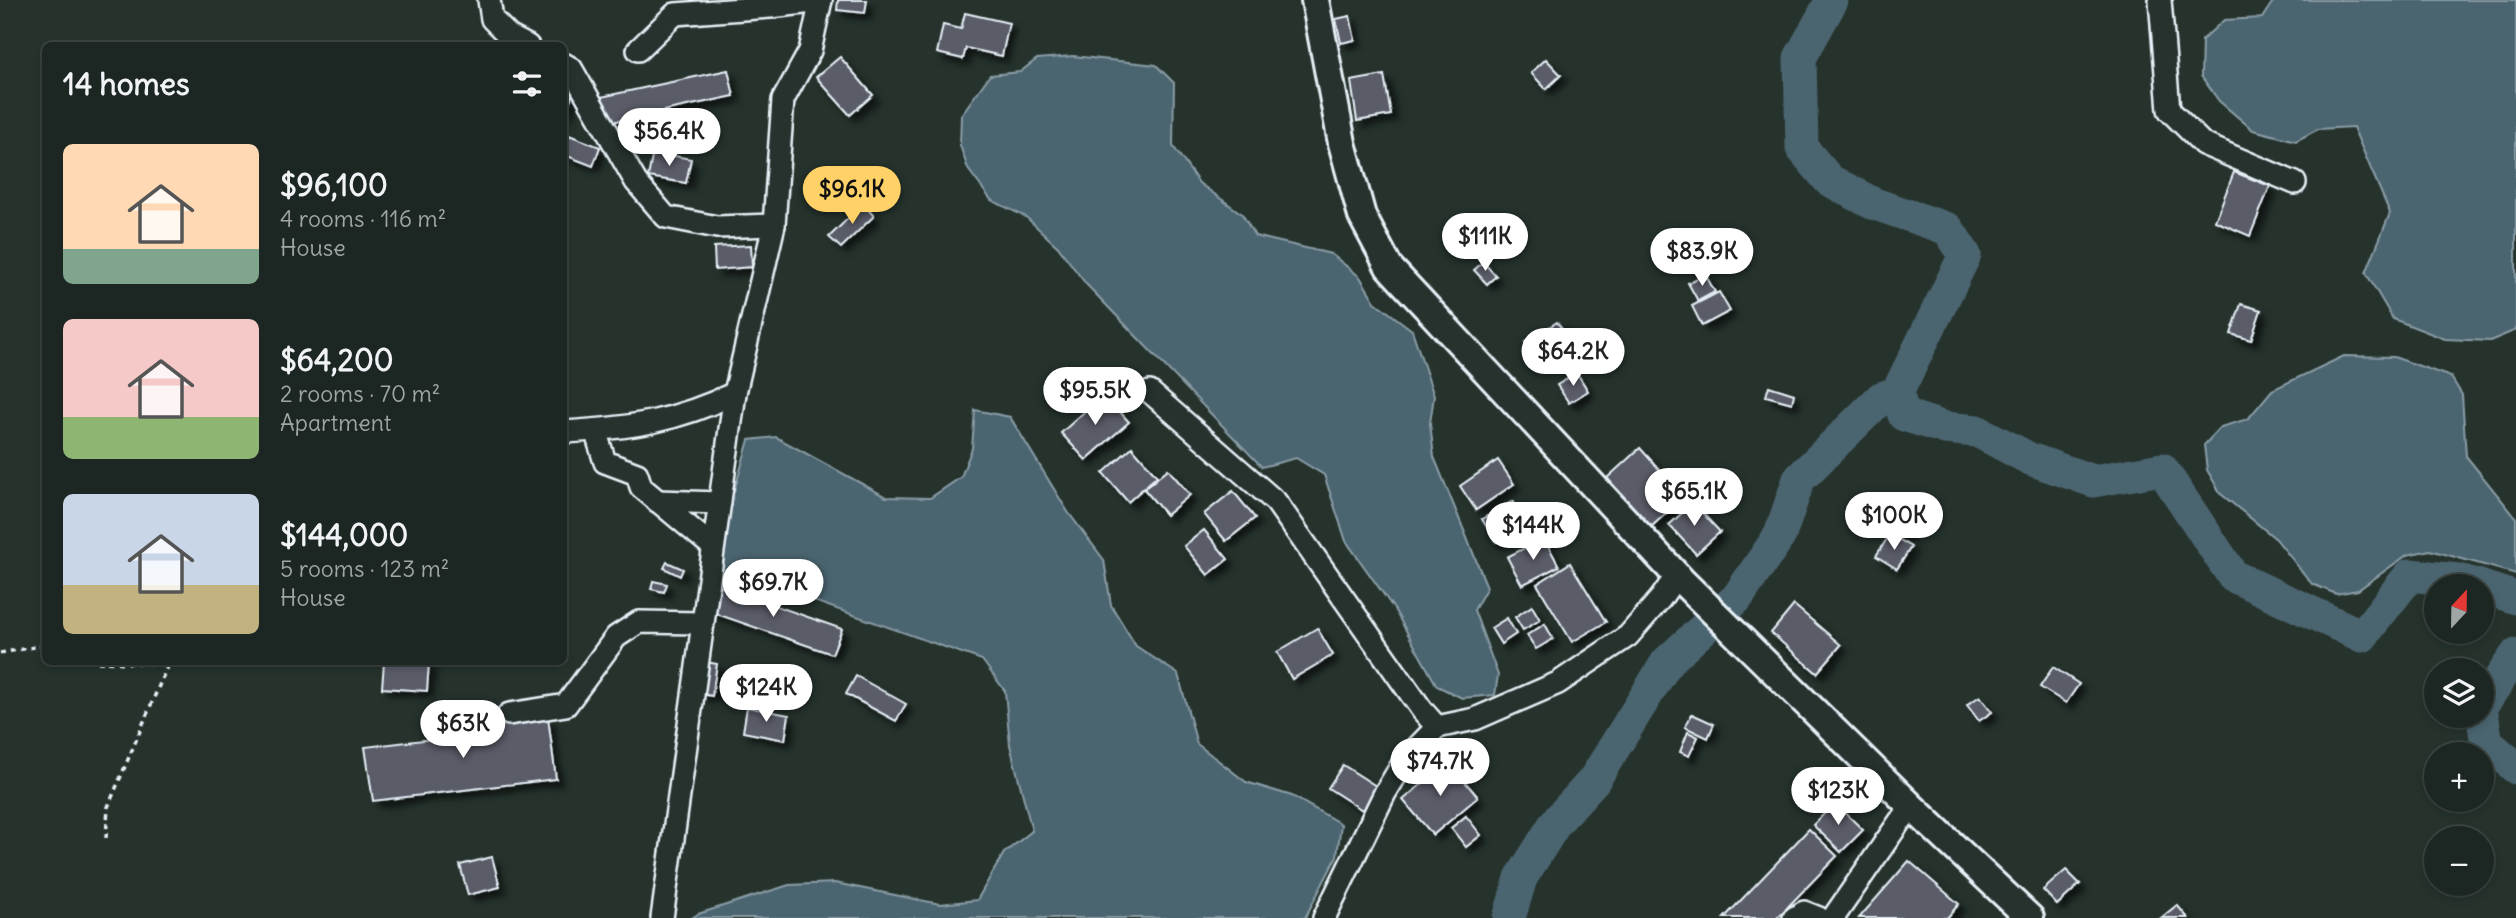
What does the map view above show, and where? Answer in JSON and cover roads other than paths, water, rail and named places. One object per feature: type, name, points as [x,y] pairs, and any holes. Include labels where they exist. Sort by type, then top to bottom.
[{"type":"main road","points":[[1315,0],[1342,143],[1362,216],[1390,267],[1680,579],[1913,808],[2031,918]]},
{"type":"street","points":[[489,0],[492,19],[509,36],[520,42]]},
{"type":"street","points":[[638,50],[675,15],[821,0],[810,51],[783,100],[774,225],[735,393],[662,918]]},
{"type":"street","points":[[2160,0],[2169,110],[2203,144],[2295,183]]},
{"type":"street","points":[[567,66],[571,68],[636,182],[666,217],[717,227],[774,225]]},
{"type":"street","points":[[1150,392],[1276,502],[1422,710],[1437,727]]},
{"type":"street","points":[[567,432],[644,425],[702,409],[735,393]]},
{"type":"street","points":[[595,430],[605,462],[637,474],[641,488],[713,547]]},
{"type":"street","points":[[657,500],[720,503]]},
{"type":"street","points":[[1324,918],[1385,793],[1405,760],[1437,727],[1475,719],[1558,683],[1628,636],[1680,579]]},
{"type":"street","points":[[509,714],[566,705],[616,637],[639,622],[702,623]]},
{"type":"street","points":[[1833,918],[1900,821],[1913,808]]},
{"type":"street","points":[[1794,918],[1804,912],[1819,918]]},
{"type":"water","points":[[2274,0],[2516,0],[2516,330],[2490,341],[2445,339],[2393,319],[2366,273],[2390,213],[2353,127],[2318,129],[2296,141],[2253,130],[2219,101],[2201,76],[2202,40],[2224,20],[2262,18]]},
{"type":"water","points":[[1073,56],[1156,65],[1174,83],[1173,146],[1199,183],[1242,214],[1255,236],[1331,254],[1360,277],[1375,302],[1412,330],[1434,396],[1430,423],[1434,457],[1487,587],[1474,610],[1498,675],[1495,695],[1462,698],[1437,686],[1394,609],[1346,541],[1324,475],[1296,458],[1262,467],[1086,284],[1058,247],[1026,217],[991,200],[968,169],[960,145],[961,115],[990,75],[1020,72],[1037,59]]},
{"type":"water","points":[[2344,356],[2394,357],[2451,377],[2462,395],[2466,456],[2516,518],[2516,574],[2430,550],[2407,555],[2358,590],[2336,594],[2312,584],[2276,539],[2221,494],[2207,470],[2204,445],[2221,427],[2248,419],[2272,390]]},
{"type":"water","points":[[975,410],[1010,417],[1068,512],[1104,560],[1111,605],[1136,646],[1178,674],[1197,744],[1246,782],[1292,796],[1341,824],[1337,856],[1305,918],[692,918],[789,885],[835,883],[940,904],[977,900],[1004,853],[1032,831],[1010,745],[1005,691],[982,660],[720,568],[730,505],[749,440],[776,437],[886,497],[930,498],[961,477],[972,448]]},
{"type":"waterway","points":[[1832,0],[1800,58],[1802,148],[1829,180],[1872,203],[1948,229],[1965,255],[1897,393],[1904,415],[1945,428],[1977,431],[2030,459],[2093,481],[2162,469],[2233,576],[2362,636],[2410,575],[2424,576]]},
{"type":"waterway","points":[[1509,918],[1521,878],[1556,822],[1594,780],[1667,662],[1737,598],[1780,535],[1799,479],[1881,398],[1897,393]]},
{"type":"waterway","points":[[2494,591],[2516,598]]},
{"type":"waterway","points":[[2494,687],[2516,655]]},
{"type":"waterway","points":[[2484,728],[2487,743],[2516,768]]}]
